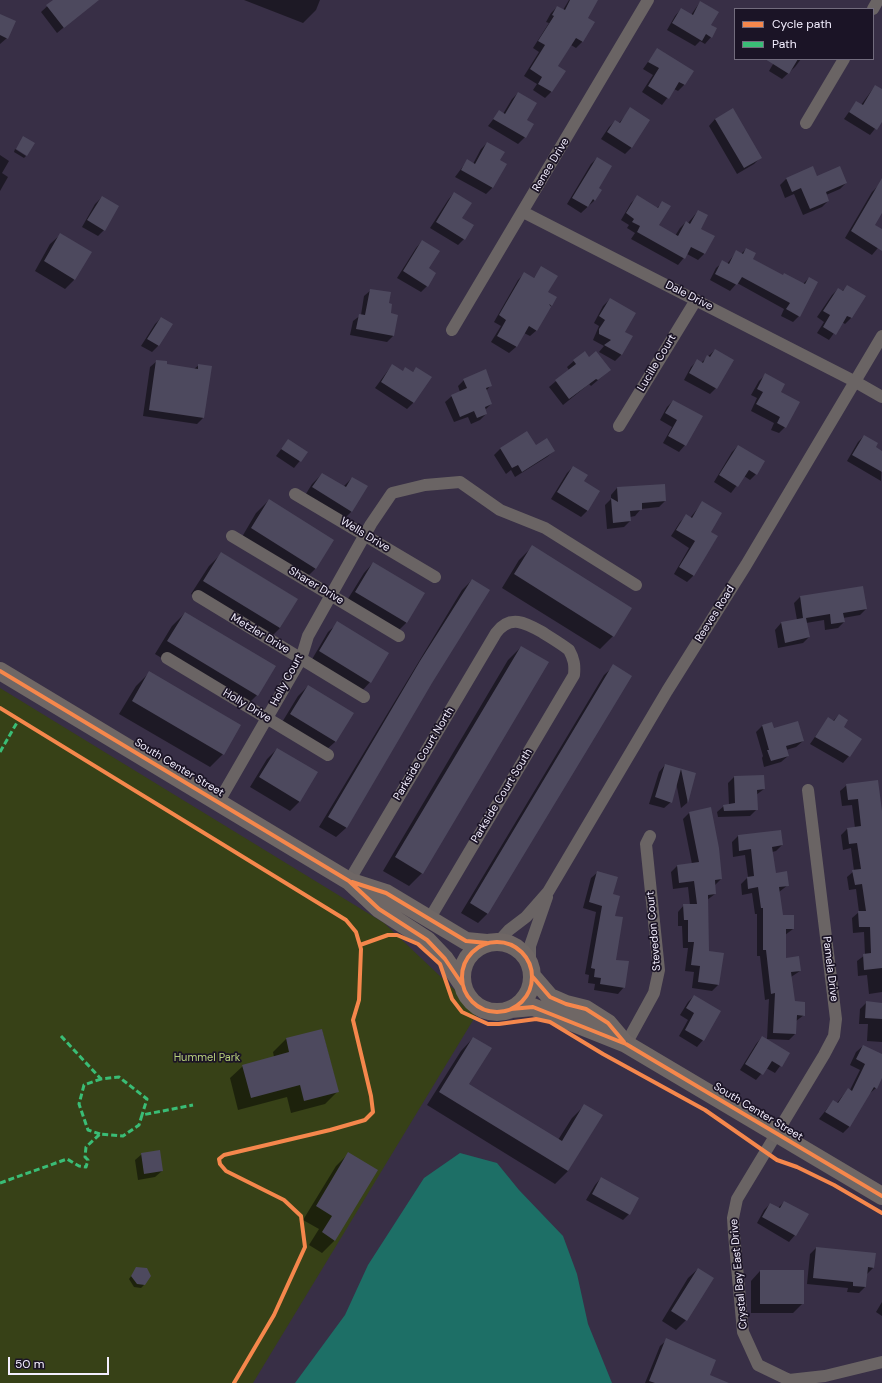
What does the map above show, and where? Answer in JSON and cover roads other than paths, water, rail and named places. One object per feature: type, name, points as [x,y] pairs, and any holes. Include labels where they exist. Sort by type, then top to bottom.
[{"type":"main road","name":"South Center Street","points":[[0,671],[349,881],[379,909],[427,940],[445,959],[462,984]]},
{"type":"main road","name":"South Center Street","points":[[349,881],[386,893],[466,940],[493,942]]},
{"type":"main road","points":[[493,942],[509,944],[518,948],[531,971],[531,986],[526,996],[519,1004],[500,1012],[480,1008],[465,994],[462,984],[462,968],[469,954],[477,947],[493,942]]},
{"type":"main road","name":"South Center Street","points":[[531,971],[550,997],[566,1004],[586,1009],[608,1023],[626,1044]]},
{"type":"main road","name":"South Center Street","points":[[510,1009],[533,1007],[626,1044],[882,1196]]},
{"type":"street","name":"Renee Drive","points":[[452,330],[648,0]]},
{"type":"street","points":[[806,123],[843,60]]},
{"type":"street","name":"Dale Drive","points":[[523,212],[854,381],[882,397]]},
{"type":"street","name":"Lucille Court","points":[[619,426],[696,300]]},
{"type":"street","name":"Reeves Road","points":[[493,942],[526,917],[548,892],[664,696],[746,565],[882,336]]},
{"type":"street","name":"Holly Court","points":[[218,803],[301,659],[308,636],[365,536],[392,493],[425,485],[460,482],[500,510],[545,528],[636,585]]},
{"type":"street","name":"Wells Drive","points":[[295,494],[435,577]]},
{"type":"street","name":"Sharer Drive","points":[[232,536],[399,636]]},
{"type":"street","name":"Metzler Drive","points":[[198,596],[364,697]]},
{"type":"street","name":"Parkside Court North","points":[[349,881],[500,628],[508,622],[525,622],[564,646],[573,657],[575,666],[574,675]]},
{"type":"street","name":"Holly Drive","points":[[167,658],[328,755]]},
{"type":"street","name":"Parkside Court South","points":[[430,918],[574,675]]},
{"type":"street","name":"Pamela Drive","points":[[776,1133],[829,1046],[834,1036],[836,1019],[808,790]]},
{"type":"street","name":"Stevedon Court","points":[[626,1044],[654,993],[658,970],[646,844],[650,836]]},
{"type":"street","name":"Reeves Road","points":[[531,971],[530,946],[548,892]]},
{"type":"street","name":"Crystal Bay East Drive","points":[[776,1133],[773,1142],[747,1180],[737,1199],[733,1218],[743,1332],[750,1352],[758,1365],[789,1380],[825,1376],[882,1362]]},
{"type":"park label","name":"Hummel Park","points":[[207,1058]]}]
